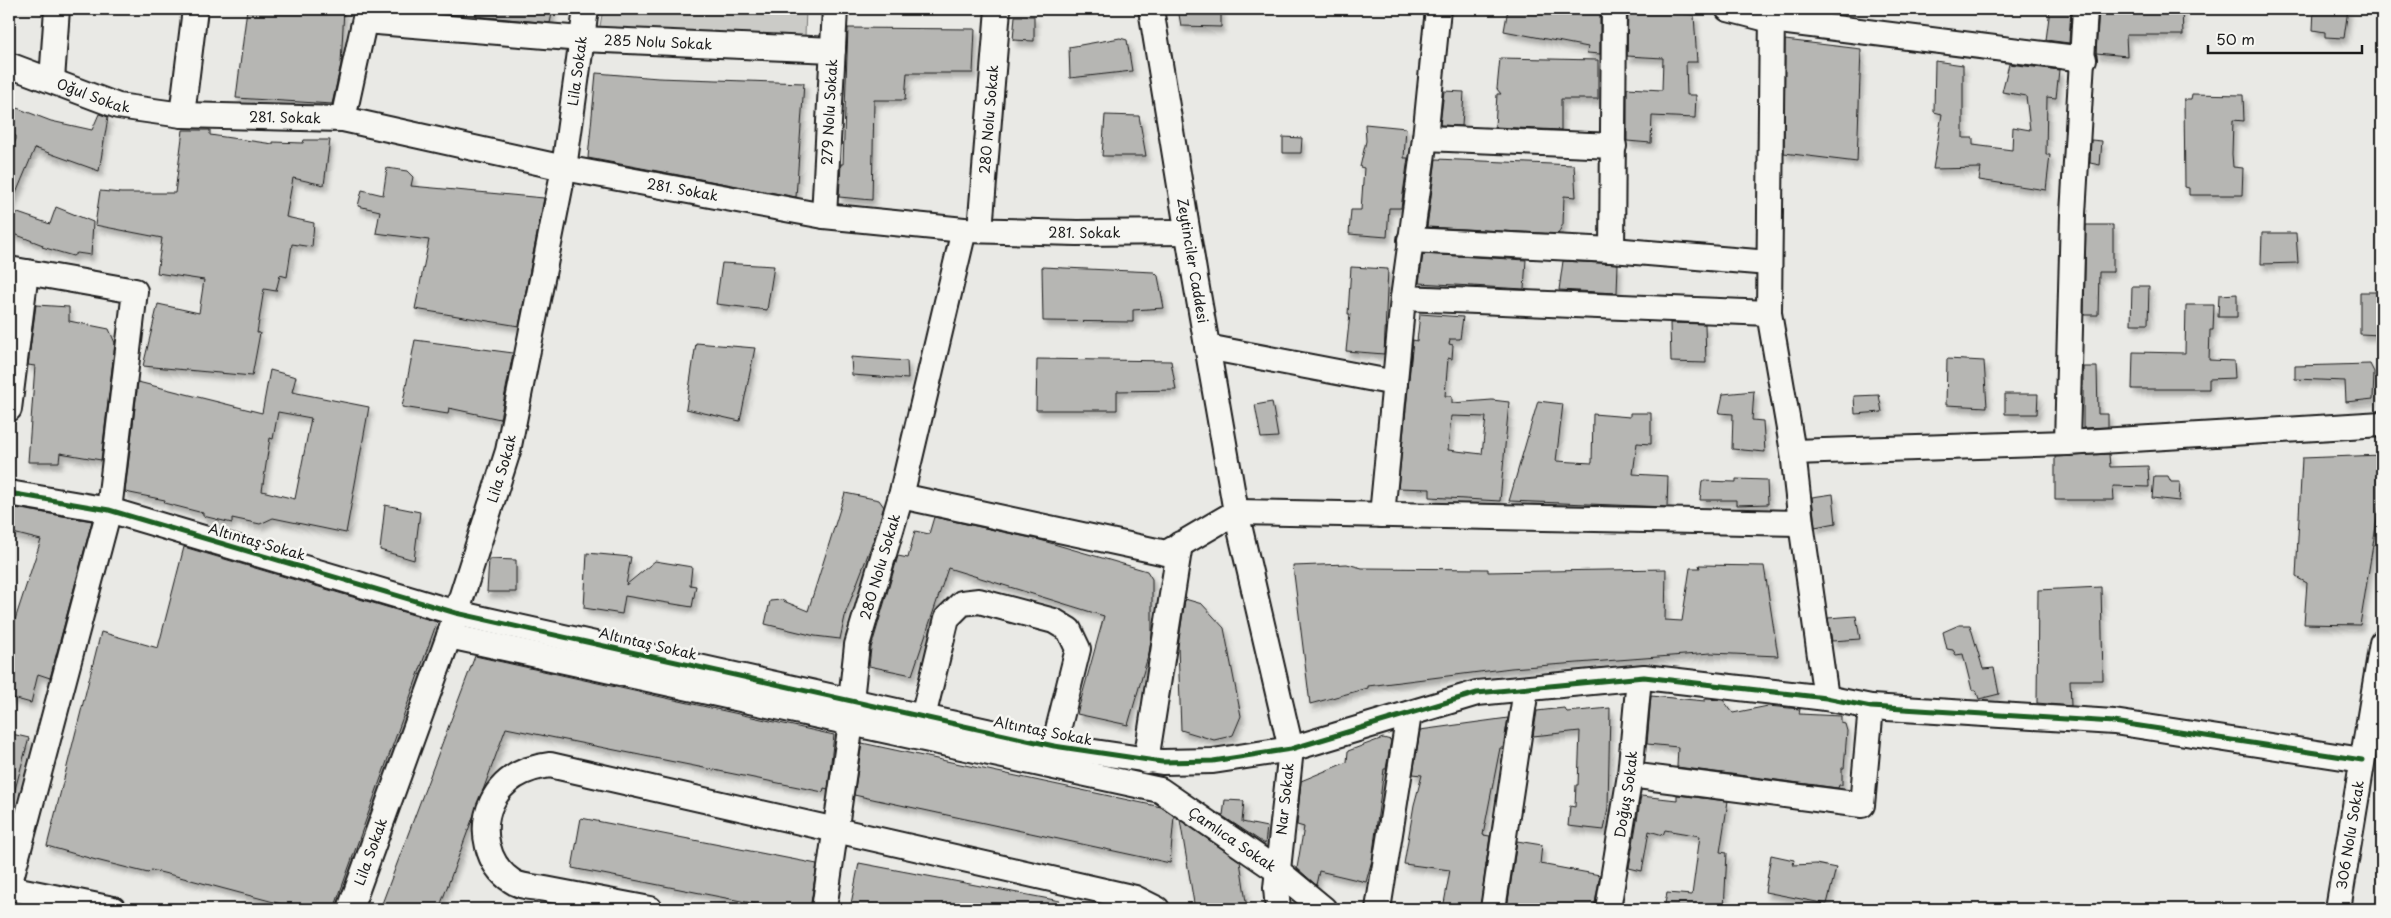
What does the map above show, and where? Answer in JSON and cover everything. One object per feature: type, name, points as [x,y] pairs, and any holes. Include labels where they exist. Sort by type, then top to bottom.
[{"type":"street","points":[[52,80],[57,9]]},
{"type":"street","points":[[182,115],[194,9]]},
{"type":"street","name":"Lila Sokak","points":[[350,909],[449,636],[508,450],[564,168],[586,9]]},
{"type":"street","name":"279 Nolu Sokak","points":[[824,216],[835,9]]},
{"type":"street","name":"280 Nolu Sokak","points":[[824,909],[851,711],[857,645],[901,496],[972,230],[998,9]]},
{"type":"street","name":"Zeytinciler Caddesi","points":[[1151,9],[1187,232],[1236,512]]},
{"type":"street","points":[[1382,515],[1403,298],[1425,138],[1438,9]]},
{"type":"street","points":[[1612,250],[1614,9]]},
{"type":"street","points":[[1728,9],[2084,59]]},
{"type":"street","points":[[2067,443],[2073,214],[2084,59],[2085,9]]},
{"type":"street","points":[[1771,14],[1769,313],[1793,452],[1826,698]]},
{"type":"street","points":[[343,119],[366,15]]},
{"type":"street","name":"285 Nolu Sokak","points":[[366,15],[582,40],[833,50]]},
{"type":"street","name":"Oğul Sokak","points":[[9,65],[118,106],[182,115]]},
{"type":"street","name":"281. Sokak","points":[[182,115],[343,119],[564,168],[824,216],[972,230],[1077,233],[1187,232]]},
{"type":"street","points":[[1425,138],[1614,146]]},
{"type":"street","points":[[1410,240],[1612,250],[1769,263]]},
{"type":"street","points":[[9,410],[18,271],[135,291],[109,510],[9,887],[113,909]]},
{"type":"street","points":[[1403,298],[1769,313]]},
{"type":"street","points":[[1207,347],[1394,383]]},
{"type":"street","points":[[1793,452],[2067,443],[2382,424]]},
{"type":"street","name":"Altıntaş Sokak","points":[[9,493],[109,510],[456,612],[1160,790]]},
{"type":"street","points":[[901,496],[1166,553],[1236,512],[1801,522]]},
{"type":"street","name":"Nar Sokak","points":[[1236,512],[1291,749],[1276,888],[1278,909]]},
{"type":"street","points":[[1160,790],[1154,761],[1180,544]]},
{"type":"street","points":[[923,717],[947,618],[962,603],[979,600],[1054,621],[1069,630],[1075,639],[1078,649],[1054,746]]},
{"type":"street","name":"Altıntaş Sokak","points":[[449,636],[851,711],[923,717],[1054,746],[1154,761],[1213,761],[1291,749],[1477,693],[1644,677],[1826,698],[1871,707],[2114,722],[2362,760]]},
{"type":"street","name":"306 Nolu Sokak","points":[[2338,909],[2382,643]]},
{"type":"street","name":"Doğuş Sokak","points":[[1608,909],[1630,775],[1639,678]]},
{"type":"street","points":[[1493,909],[1526,689]]},
{"type":"street","points":[[1630,775],[1862,805],[1871,707]]},
{"type":"street","points":[[1378,909],[1409,714]]},
{"type":"street","points":[[650,909],[513,882],[494,862],[488,849],[486,818],[491,803],[499,790],[510,779],[522,772],[550,765],[1135,898],[1157,909]]},
{"type":"street","name":"Çamlıca Sokak","points":[[1160,790],[1278,870],[1324,909]]},
{"type":"shaded area","points":[[603,9],[806,9],[805,36],[599,32]]},
{"type":"building","points":[[247,9],[344,9],[341,64],[332,104],[236,98]]},
{"type":"building","points":[[476,9],[553,9],[550,23],[476,16]]},
{"type":"building","points":[[1178,9],[1221,9],[1221,27],[1181,26]]},
{"type":"building","points":[[1508,9],[1600,9],[1600,54],[1587,53],[1588,47],[1504,31]]},
{"type":"building","points":[[1628,9],[1674,9],[1679,10],[1683,14],[1694,15],[1697,62],[1686,62],[1687,95],[1696,95],[1695,118],[1652,116],[1651,143],[1627,141],[1627,88],[1662,90],[1663,58],[1627,56]]},
{"type":"building","points":[[2050,9],[2071,9],[2069,43],[2046,40]]},
{"type":"building","points":[[2099,9],[2182,9],[2183,35],[2126,35],[2127,56],[2096,53]]},
{"type":"building","points":[[2314,9],[2348,9],[2344,38],[2325,37],[2325,32],[2313,30]]},
{"type":"building","points":[[1015,16],[1034,16],[1034,41],[1013,40]]},
{"type":"building","points":[[848,28],[975,29],[973,73],[907,73],[905,100],[874,100],[872,200],[839,197],[841,164],[843,164]]},
{"type":"building","points":[[1120,38],[1127,40],[1132,71],[1070,78],[1069,47]]},
{"type":"building","points":[[1785,40],[1861,49],[1857,162],[1784,153]]},
{"type":"building","points":[[1500,58],[1598,60],[1598,99],[1561,99],[1561,130],[1495,127],[1497,94],[1501,94],[1497,89]]},
{"type":"building","points":[[1935,61],[1963,65],[1963,138],[1973,138],[1973,145],[2012,150],[2013,127],[2030,130],[2026,96],[2002,92],[2009,64],[2059,70],[2056,98],[2047,97],[2046,155],[2050,155],[2046,190],[1979,180],[1981,168],[1933,169],[1942,114],[1934,112]]},
{"type":"building","points":[[596,73],[658,78],[804,83],[796,197],[588,158]]},
{"type":"building","points":[[1444,91],[1464,92],[1462,126],[1440,125]]},
{"type":"building","points":[[2192,94],[2243,95],[2244,121],[2233,120],[2232,154],[2233,167],[2243,168],[2242,195],[2189,195],[2189,188],[2185,187],[2184,100],[2191,100]]},
{"type":"building","points":[[9,105],[51,121],[92,130],[99,114],[108,117],[99,171],[35,148],[9,210],[9,157],[16,136],[9,133]]},
{"type":"building","points":[[1105,115],[1139,116],[1146,156],[1102,156]]},
{"type":"building","points":[[1365,124],[1406,128],[1404,158],[1408,158],[1401,208],[1389,208],[1387,237],[1349,234],[1351,210],[1361,210],[1364,168],[1360,167],[1366,141]]},
{"type":"building","points":[[183,130],[210,130],[210,135],[273,144],[273,142],[303,143],[304,140],[330,140],[324,185],[293,178],[286,217],[314,223],[312,247],[292,244],[287,277],[280,275],[276,291],[264,289],[257,333],[260,333],[252,376],[143,366],[158,304],[199,313],[204,280],[157,273],[162,238],[95,225],[100,191],[175,193]]},
{"type":"building","points":[[1283,137],[1302,138],[1301,153],[1283,153]]},
{"type":"building","points":[[2091,140],[2102,141],[2100,165],[2090,163]]},
{"type":"building","points":[[1436,159],[1574,165],[1576,197],[1564,196],[1563,224],[1558,234],[1427,227]]},
{"type":"building","points":[[387,168],[407,171],[413,177],[411,186],[544,198],[519,326],[415,309],[429,240],[376,233],[380,211],[358,206],[362,190],[383,195]]},
{"type":"building","points":[[56,207],[93,222],[91,255],[77,253],[73,256],[42,247],[43,245],[9,232],[9,210],[50,224]]},
{"type":"building","points":[[2086,225],[2113,225],[2113,272],[2099,272],[2098,315],[2084,315]]},
{"type":"building","points":[[2262,233],[2296,233],[2298,263],[2261,264]]},
{"type":"building","points":[[1423,254],[1526,260],[1524,289],[1419,283]]},
{"type":"building","points":[[1563,261],[1618,264],[1617,293],[1559,290]]},
{"type":"building","points":[[722,263],[774,266],[767,310],[716,304]]},
{"type":"building","points":[[1042,267],[1154,272],[1158,276],[1164,308],[1133,310],[1133,322],[1043,321]]},
{"type":"building","points":[[1351,267],[1388,269],[1384,354],[1346,351],[1350,314],[1348,314]]},
{"type":"building","points":[[2132,286],[2149,286],[2148,324],[2131,324]]},
{"type":"building","points":[[2360,292],[2380,292],[2381,335],[2360,334]]},
{"type":"building","points":[[2237,294],[2237,317],[2218,317],[2219,295]]},
{"type":"building","points":[[36,305],[69,307],[69,321],[109,329],[115,343],[101,460],[60,453],[59,462],[28,462],[35,366],[28,365]]},
{"type":"building","points":[[2186,305],[2214,305],[2213,330],[2210,330],[2209,360],[2234,361],[2235,378],[2209,379],[2209,389],[2132,389],[2133,352],[2185,353]]},
{"type":"building","points":[[1420,314],[1463,317],[1460,339],[1450,339],[1449,344],[1453,345],[1452,359],[1448,358],[1445,396],[1452,396],[1452,403],[1492,400],[1509,402],[1500,501],[1430,497],[1430,489],[1398,488],[1413,340],[1417,341]],"holes":[[[1451,416],[1486,417],[1482,454],[1448,450]]]},
{"type":"building","points":[[1670,323],[1705,324],[1706,363],[1671,362]]},
{"type":"building","points":[[415,340],[513,353],[500,419],[449,408],[448,414],[402,407]]},
{"type":"building","points":[[696,343],[755,348],[740,421],[686,409]]},
{"type":"building","points":[[851,357],[907,361],[908,379],[852,375]]},
{"type":"building","points":[[1037,359],[1171,361],[1176,390],[1117,391],[1117,410],[1036,410]]},
{"type":"building","points":[[1947,359],[1984,361],[1987,407],[1946,405]]},
{"type":"building","points":[[2370,364],[2374,372],[2373,399],[2346,402],[2345,381],[2295,379],[2295,366]]},
{"type":"building","points":[[2083,367],[2097,367],[2098,414],[2108,414],[2108,427],[2083,428]]},
{"type":"building","points":[[270,370],[296,377],[292,392],[369,407],[346,533],[273,518],[260,524],[232,518],[232,523],[164,503],[165,500],[125,492],[138,382],[262,413]],"holes":[[[278,412],[311,418],[295,499],[262,491],[270,438],[273,439]]]},
{"type":"building","points":[[1754,391],[1752,420],[1763,421],[1765,452],[1732,449],[1733,414],[1719,413],[1723,394]]},
{"type":"building","points":[[2005,394],[2038,394],[2037,414],[2005,414]]},
{"type":"building","points":[[1879,395],[1882,412],[1855,414],[1854,396]]},
{"type":"building","points":[[1538,401],[1563,404],[1556,461],[1592,463],[1593,414],[1630,417],[1630,413],[1651,413],[1651,444],[1637,443],[1633,474],[1668,476],[1667,507],[1509,501]]},
{"type":"building","points":[[1272,402],[1278,437],[1261,438],[1255,405]]},
{"type":"building","points":[[2109,454],[2110,467],[2148,466],[2149,487],[2113,486],[2114,500],[2055,500],[2055,457]]},
{"type":"building","points":[[2382,455],[2382,489],[2360,625],[2304,624],[2307,583],[2296,577],[2302,458]]},
{"type":"building","points":[[2154,476],[2168,476],[2171,482],[2180,482],[2179,501],[2152,498]]},
{"type":"building","points":[[1736,479],[1767,480],[1768,504],[1736,505],[1736,500],[1700,500],[1702,481],[1736,482]]},
{"type":"building","points":[[845,493],[879,500],[884,507],[846,612],[840,639],[815,636],[765,624],[770,601],[781,600],[808,611]]},
{"type":"building","points":[[1833,494],[1836,523],[1815,527],[1812,497]]},
{"type":"building","points":[[385,505],[420,512],[414,560],[380,550]]},
{"type":"building","points":[[9,507],[92,521],[50,678],[38,674],[31,703],[9,697],[9,638],[41,540],[9,532]]},
{"type":"building","points":[[934,517],[1040,540],[1147,571],[1152,579],[1152,635],[1149,653],[1128,725],[1077,714],[1104,616],[948,568],[912,675],[869,666],[871,648],[898,556],[908,558],[915,531],[929,534]]},
{"type":"building","points":[[184,547],[437,622],[334,909],[300,909],[176,876],[151,870],[148,873],[47,846],[101,632],[158,648]]},
{"type":"building","points":[[587,553],[631,557],[626,585],[655,561],[692,567],[690,585],[696,586],[692,607],[625,596],[622,614],[584,608]]},
{"type":"building","points":[[489,559],[516,560],[516,592],[487,592]]},
{"type":"building","points":[[1347,564],[1362,568],[1488,569],[1488,572],[1666,569],[1665,620],[1682,621],[1690,568],[1700,568],[1699,565],[1764,566],[1778,656],[1711,653],[1511,668],[1368,686],[1368,688],[1310,704],[1293,566]]},
{"type":"building","points":[[2101,587],[2103,680],[2070,680],[2071,706],[2037,703],[2038,590]]},
{"type":"building","points":[[1185,599],[1202,604],[1224,628],[1241,716],[1233,735],[1227,737],[1214,740],[1181,730],[1178,646]]},
{"type":"building","points":[[1856,616],[1860,639],[1832,641],[1828,618]]},
{"type":"building","points":[[1959,625],[1970,625],[1983,669],[1994,668],[1999,694],[1979,699],[1976,690],[1972,690],[1963,654],[1956,655],[1953,650],[1947,649],[1943,632]]},
{"type":"building","points":[[475,656],[834,735],[828,789],[824,788],[823,792],[506,728],[439,909],[380,909]]},
{"type":"building","points":[[1651,696],[1705,701],[1705,699],[1723,700],[1733,713],[1768,706],[1800,709],[1799,714],[1841,716],[1841,723],[1845,724],[1847,731],[1844,768],[1842,768],[1842,785],[1839,785],[1838,788],[1677,767],[1678,747],[1647,744]]},
{"type":"building","points":[[1564,708],[1567,712],[1610,708],[1608,807],[1604,830],[1568,826],[1570,806],[1575,807],[1576,785],[1578,785],[1580,731],[1533,736],[1537,711]]},
{"type":"building","points":[[1508,718],[1503,748],[1500,748],[1483,835],[1490,836],[1480,909],[1443,909],[1450,870],[1404,864],[1414,805],[1422,775],[1413,774],[1420,730]]},
{"type":"building","points":[[12,734],[29,738],[14,793],[9,793],[9,747]]},
{"type":"building","points":[[1383,738],[1391,740],[1386,769],[1384,769],[1372,860],[1366,882],[1319,871],[1316,885],[1297,868],[1304,827],[1297,825],[1301,781],[1347,762],[1348,751]]},
{"type":"building","points":[[862,743],[1161,807],[1174,816],[1170,863],[854,795]]},
{"type":"building","points":[[1677,795],[1728,801],[1720,852],[1727,853],[1724,909],[1664,909],[1667,893],[1692,895],[1700,836],[1665,830],[1663,835],[1649,831],[1642,871],[1629,868],[1641,796],[1677,800]]},
{"type":"building","points":[[1225,800],[1244,801],[1242,822],[1267,827],[1265,844],[1218,813],[1223,815]]},
{"type":"building","points":[[581,818],[817,864],[810,909],[782,909],[572,868]]},
{"type":"building","points":[[1180,820],[1240,861],[1247,909],[1195,909]]},
{"type":"building","points":[[1517,841],[1542,845],[1540,864],[1600,875],[1594,909],[1556,909],[1535,906],[1535,909],[1507,909]]},
{"type":"building","points":[[1771,855],[1794,860],[1793,865],[1816,864],[1836,868],[1827,904],[1765,892]]},
{"type":"building","points":[[859,863],[1060,901],[1059,909],[850,909]]},
{"type":"cycle path","points":[[9,493],[109,510],[456,613],[1054,746],[1162,762],[1213,761],[1291,749],[1477,693],[1644,677],[1826,698],[1871,707],[2114,722],[2362,760]]}]
